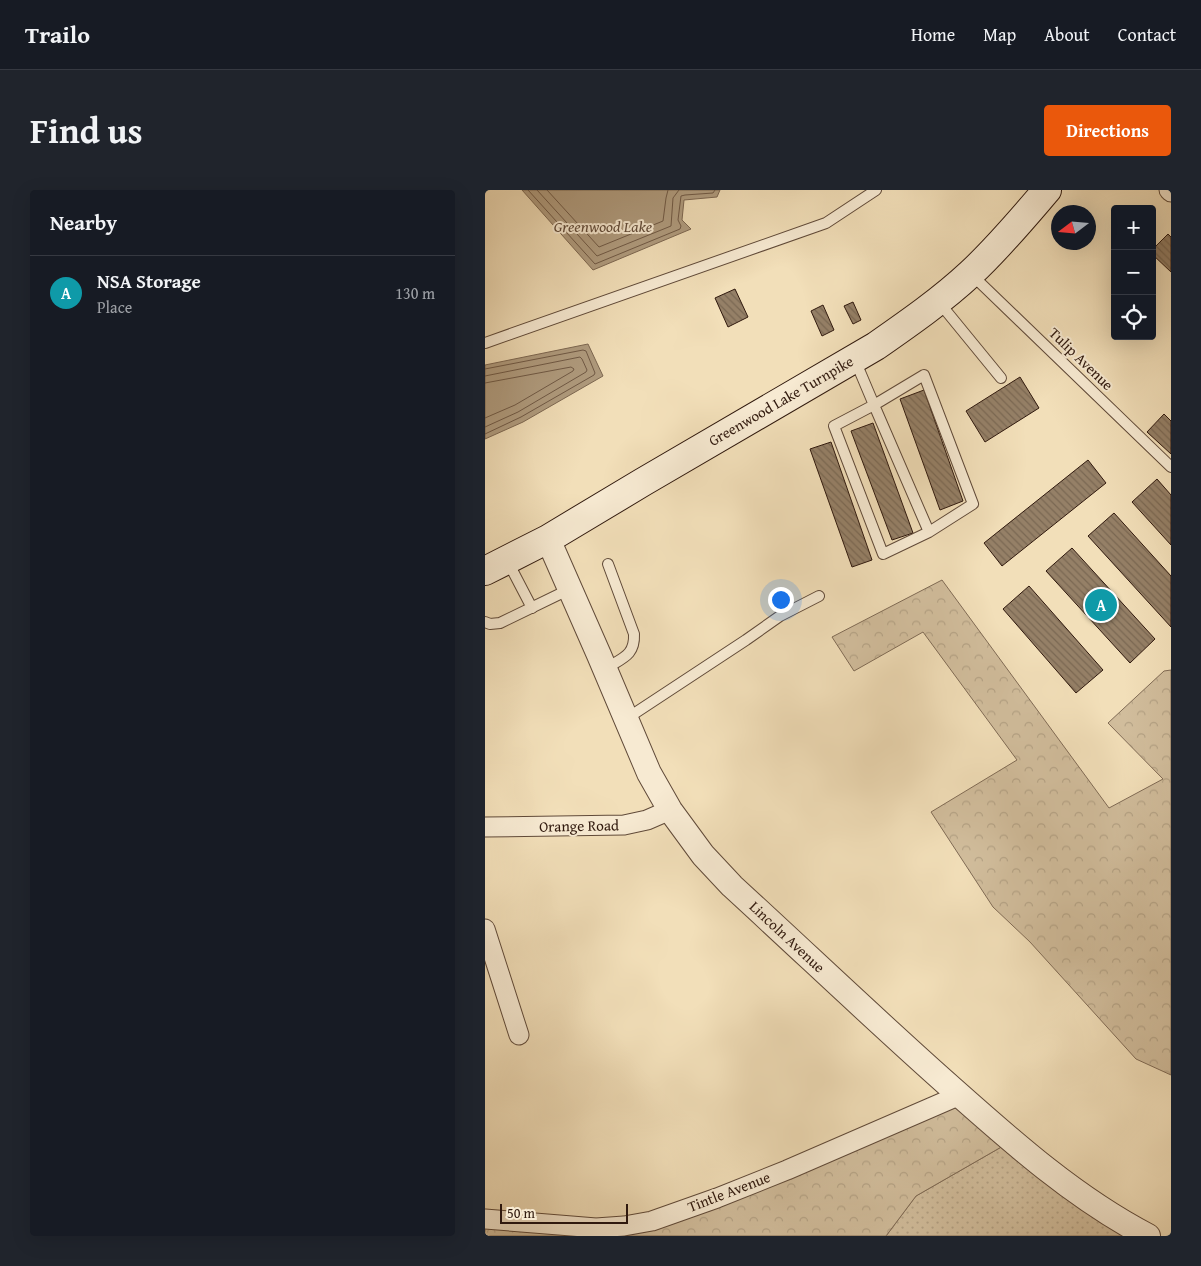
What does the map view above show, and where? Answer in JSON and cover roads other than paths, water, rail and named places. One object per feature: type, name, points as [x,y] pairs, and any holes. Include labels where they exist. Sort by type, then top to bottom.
[{"type":"main road","name":"Greenwood Lake Turnpike","points":[[496,566],[548,539],[854,359],[912,320],[971,273],[999,245],[1047,190]]},
{"type":"street","name":"Lincoln Avenue","points":[[548,539],[649,773],[670,810],[703,855],[732,886],[960,1095],[1050,1172],[1093,1203],[1148,1236]]},
{"type":"street","name":"Orange Road","points":[[485,827],[624,825],[647,820],[670,810]]},
{"type":"street","points":[[485,929],[519,1035]]},
{"type":"street","name":"Tintle Avenue","points":[[485,1219],[596,1228],[652,1221],[787,1170],[960,1095]]},
{"type":"lane","points":[[485,343],[826,223],[876,190]]},
{"type":"lane","name":"Tulip Avenue","points":[[971,273],[1171,467]]},
{"type":"lane","points":[[937,300],[1001,378]]},
{"type":"lane","points":[[854,359],[929,532]]},
{"type":"lane","points":[[924,375],[973,504],[929,532],[883,554],[834,426],[874,405],[924,375]]},
{"type":"lane","points":[[605,669],[630,653],[634,645],[634,634],[607,564]]},
{"type":"lane","points":[[496,566],[532,608]]},
{"type":"lane","points":[[485,622],[490,624],[500,623],[570,589]]},
{"type":"lane","points":[[626,719],[780,616],[819,596]]},
{"type":"water","name":"Greenwood Lake","points":[[522,190],[720,190],[717,197],[684,200],[682,220],[691,229],[593,270]]},
{"type":"water","points":[[588,344],[603,376],[523,422],[485,439],[485,365]]},
{"type":"place","name":"NSA Storage","points":[[1101,605]]}]
